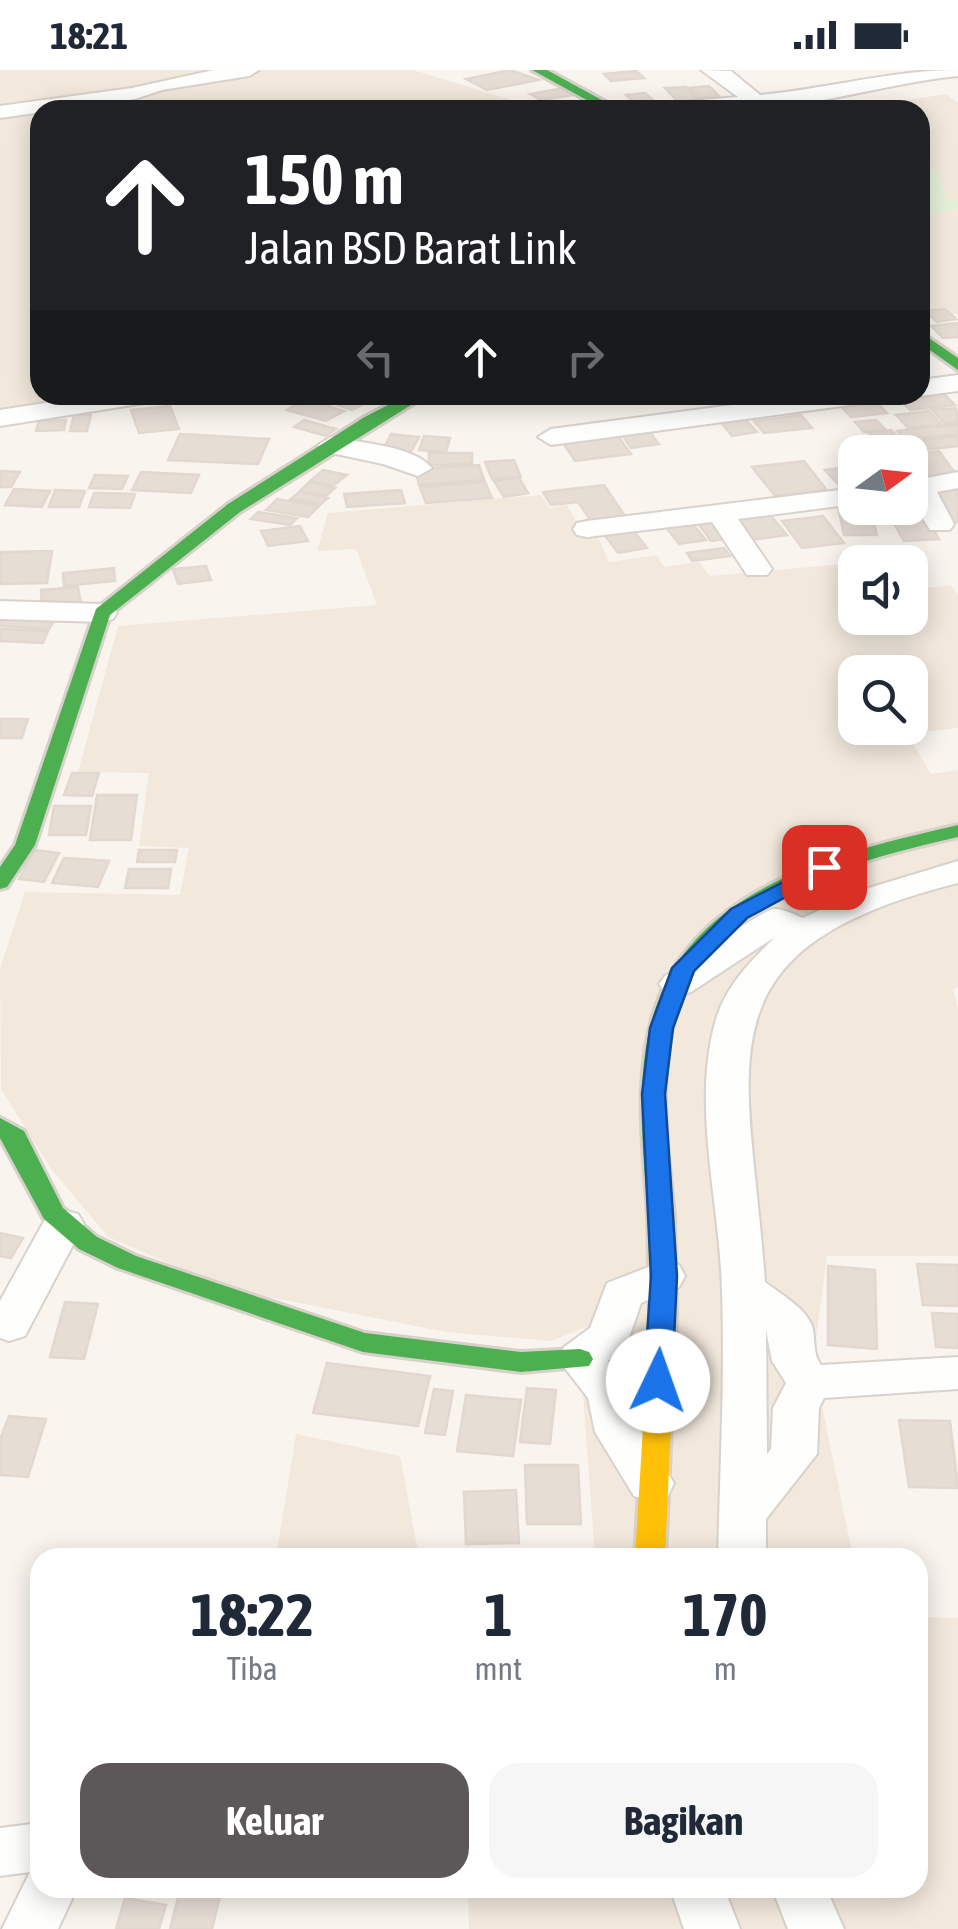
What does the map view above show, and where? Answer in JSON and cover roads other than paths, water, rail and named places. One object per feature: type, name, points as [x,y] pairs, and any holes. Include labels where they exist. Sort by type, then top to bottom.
[{"type":"street","points":[[90,100],[250,70]]},
{"type":"street","points":[[538,70],[595,100]]},
{"type":"street","points":[[711,70],[724,75],[755,100]]},
{"type":"street","points":[[770,100],[958,70]]},
{"type":"street","points":[[0,112],[30,108]]},
{"type":"street","points":[[930,346],[958,364]]},
{"type":"street","points":[[930,386],[958,382]]},
{"type":"street","points":[[0,418],[82,405]]},
{"type":"street","points":[[0,883],[25,845],[102,613],[234,508],[401,405]]},
{"type":"street","points":[[551,437],[790,405]]},
{"type":"street","points":[[331,445],[390,457],[418,468]]},
{"type":"street","points":[[928,486],[958,480]]},
{"type":"street","points":[[587,529],[838,498]]},
{"type":"street","points":[[928,506],[940,524]]},
{"type":"street","points":[[720,513],[757,569]]},
{"type":"street","points":[[0,610],[102,613]]},
{"type":"street","points":[[650,1548],[664,1276],[654,1094],[662,1028],[684,968],[739,914],[824,867],[958,830]]},
{"type":"street","points":[[742,1536],[744,1288],[727,1098],[732,1038],[748,987],[805,934],[868,899],[958,872]]},
{"type":"street","points":[[678,984],[776,919],[805,934]]},
{"type":"street","points":[[0,1126],[15,1137],[53,1213],[88,1243],[127,1262],[363,1342],[521,1362],[580,1359],[610,1336],[622,1294],[664,1276]]},
{"type":"street","points":[[10,1325],[63,1224]]},
{"type":"street","points":[[744,1288],[790,1326],[794,1361],[809,1382]]},
{"type":"street","points":[[580,1359],[610,1394],[618,1432],[652,1485]]},
{"type":"street","points":[[809,1382],[958,1373]]},
{"type":"street","points":[[742,1536],[794,1454],[796,1408],[809,1382]]},
{"type":"street","points":[[0,1852],[30,1848]]},
{"type":"street","points":[[30,1929],[45,1898]]},
{"type":"street","points":[[701,1898],[712,1929]]},
{"type":"street","points":[[804,1898],[816,1929]]}]
